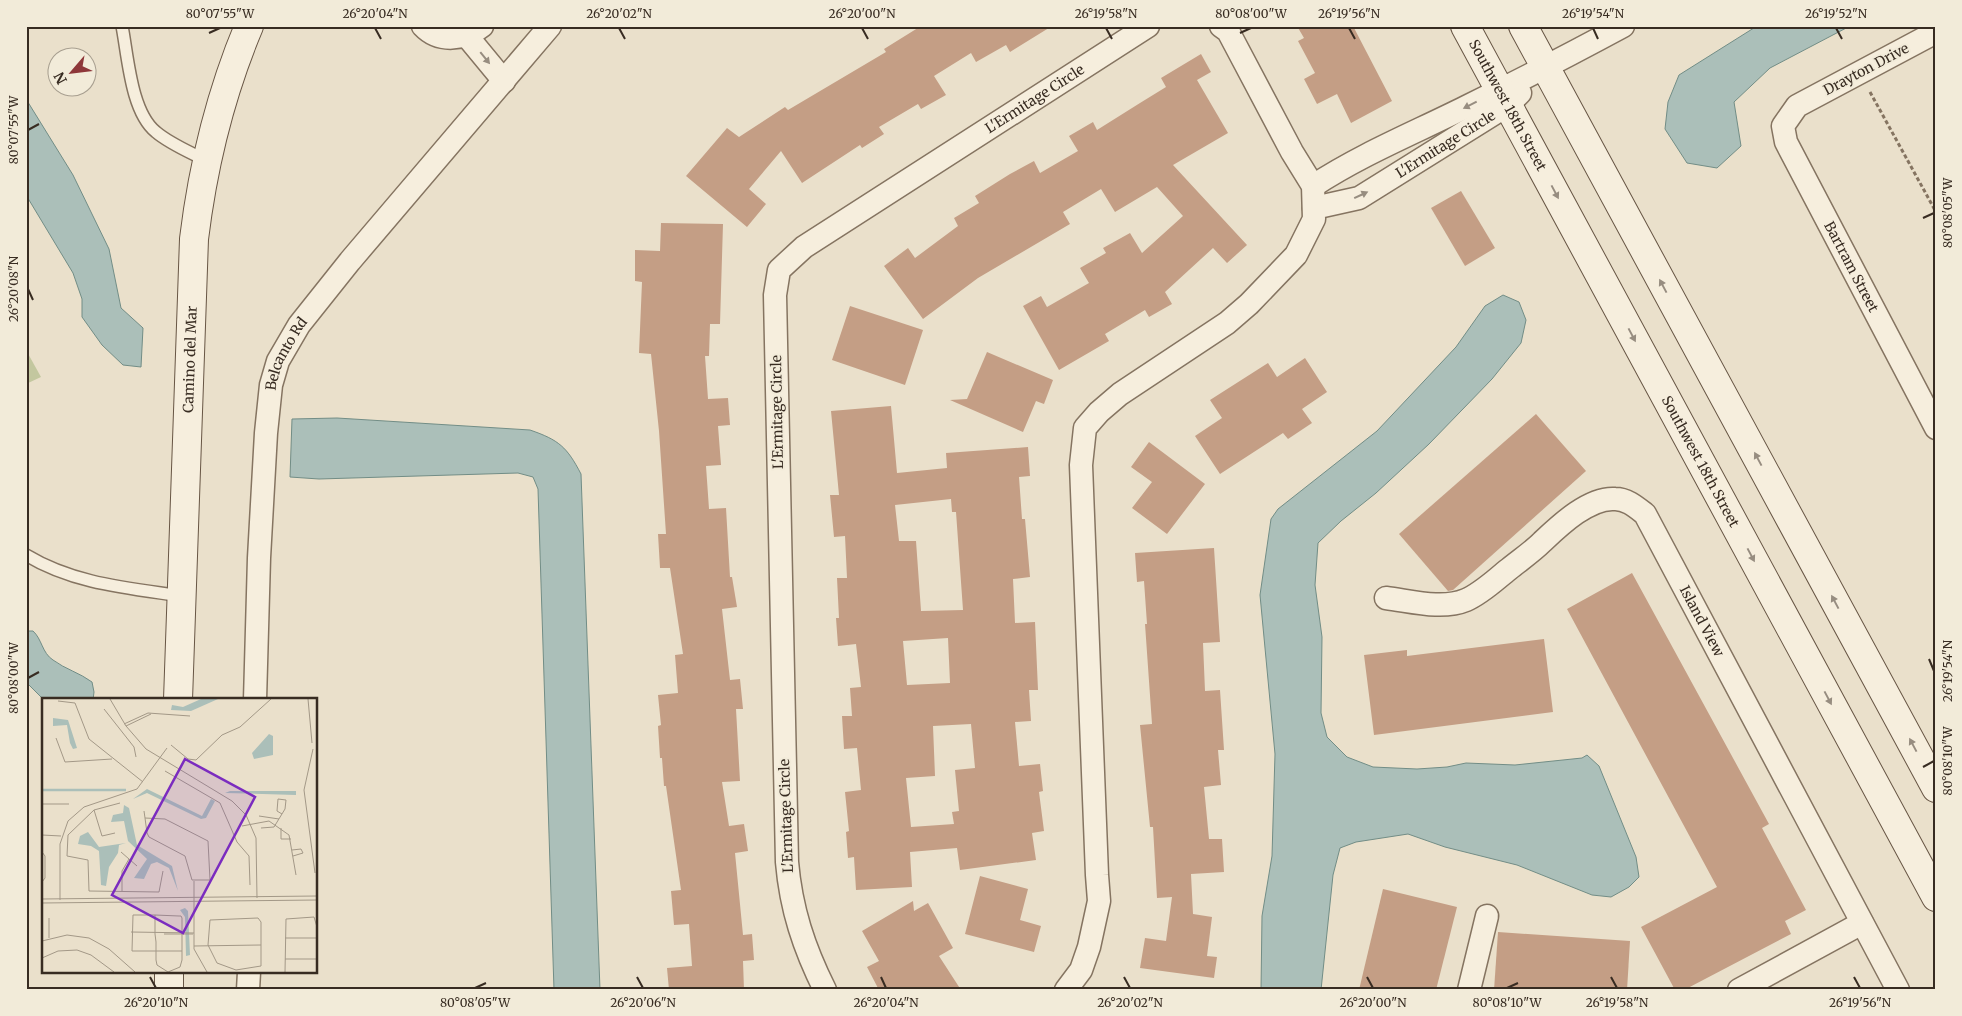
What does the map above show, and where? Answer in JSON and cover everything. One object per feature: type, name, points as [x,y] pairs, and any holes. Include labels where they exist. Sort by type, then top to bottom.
[{"type":"main road","name":"Camino del Mar","points":[[178,698],[192,262],[200,194],[214,126],[235,60],[249,26]]},
{"type":"main road","name":"Southwest 18th Street","points":[[1465,26],[1936,897]]},
{"type":"main road","points":[[1522,26],[1936,788]]},
{"type":"main road","points":[[169,974],[169,990]]},
{"type":"street","points":[[424,26],[440,36],[454,38],[474,31],[504,81]]},
{"type":"street","name":"L'Ermitage Circle","points":[[825,990],[809,959],[796,921],[788,882],[775,304],[779,270],[804,247],[1148,26]]},
{"type":"street","points":[[1066,990],[1081,970],[1090,947],[1099,901],[1096,875],[1081,465],[1085,428],[1099,412],[1120,394],[1227,323],[1249,304],[1296,255],[1314,219],[1314,197],[1228,31],[1221,26]]},
{"type":"street","name":"L'Ermitage Circle","points":[[1314,197],[1359,198],[1545,68],[1623,26]]},
{"type":"street","name":"Belcanto Rd","points":[[255,698],[259,558],[266,434],[272,385],[278,360],[299,325],[327,289],[504,81],[542,29]]},
{"type":"street","name":"Drayton Drive","points":[[1797,106],[1936,32]]},
{"type":"street","name":"L'Ermitage Circle","points":[[1314,197],[1343,166],[1467,107],[1504,97]]},
{"type":"street","name":"Bartram Street","points":[[1797,106],[1783,126],[1786,142],[1934,418]]},
{"type":"street","name":"Island View","points":[[1386,598],[1428,604],[1464,601],[1478,593],[1541,543],[1567,519],[1582,510],[1598,502],[1615,498],[1632,503],[1645,514],[1898,990]]},
{"type":"street","points":[[1469,990],[1487,916]]},
{"type":"street","points":[[1739,990],[1862,923]]},
{"type":"street","points":[[248,974],[248,990]]},
{"type":"lane","points":[[122,26],[132,82],[140,113],[155,132],[207,161]]},
{"type":"lane","points":[[26,555],[70,576],[105,585],[182,596]]},
{"type":"path","points":[[1859,72],[1936,212]]},
{"type":"green space","points":[[26,350],[41,377],[26,384]]},
{"type":"water","points":[[1757,26],[1850,26],[1770,68],[1734,102],[1741,146],[1717,168],[1687,163],[1665,129],[1668,102],[1679,75]]},
{"type":"water","points":[[26,99],[73,175],[109,249],[121,308],[143,328],[141,367],[123,365],[102,345],[82,317],[82,299],[73,273],[26,195]]},
{"type":"water","points":[[1503,295],[1519,302],[1526,320],[1521,343],[1492,379],[1429,444],[1318,543],[1315,585],[1322,637],[1321,713],[1327,737],[1347,757],[1373,767],[1417,769],[1447,767],[1466,763],[1515,765],[1582,758],[1587,755],[1599,766],[1636,857],[1639,877],[1629,887],[1611,897],[1592,895],[1517,865],[1445,847],[1408,834],[1356,842],[1340,848],[1333,875],[1321,990],[1261,990],[1262,916],[1272,856],[1275,754],[1260,595],[1271,519],[1278,509],[1377,431],[1456,347],[1485,306]]},
{"type":"water","points":[[337,418],[530,430],[548,437],[561,446],[571,457],[581,474],[600,990],[554,990],[538,489],[533,477],[518,473],[319,479],[290,477],[292,419]]},
{"type":"water","points":[[26,631],[33,631],[49,657],[92,682],[93,698],[42,698],[26,682]]},
{"type":"building","points":[[921,26],[1052,26],[1010,52],[1006,45],[976,62],[971,53],[934,76],[946,95],[921,109],[918,104],[879,127],[884,134],[862,148],[860,145],[802,183],[781,151],[749,189],[766,204],[747,227],[686,176],[727,128],[739,137],[785,107],[788,110],[886,52],[884,49]]},
{"type":"building","points":[[1297,26],[1353,26],[1392,101],[1351,123],[1337,94],[1317,104],[1304,79],[1315,73],[1298,41],[1304,38]]},
{"type":"building","points":[[1201,54],[1211,72],[1197,80],[1228,133],[1173,165],[1247,245],[1227,263],[1213,248],[1165,292],[1172,304],[1149,317],[1145,310],[1105,334],[1109,341],[1059,370],[1023,306],[1041,296],[1047,307],[1089,283],[1080,268],[1106,253],[1103,248],[1130,233],[1142,253],[1183,216],[1157,187],[1115,212],[1101,189],[1063,212],[1070,224],[978,278],[923,319],[884,266],[908,248],[915,258],[958,226],[954,218],[979,203],[975,196],[1010,174],[1034,161],[1040,173],[1078,151],[1069,136],[1093,122],[1097,130],[1166,87],[1161,78]]},
{"type":"building","points":[[1461,191],[1495,248],[1465,266],[1431,208]]},
{"type":"building","points":[[661,223],[723,224],[720,324],[710,324],[709,356],[705,356],[708,399],[728,398],[730,425],[718,426],[721,465],[706,466],[709,509],[726,508],[730,577],[732,577],[737,607],[722,609],[730,680],[740,679],[743,709],[736,709],[740,781],[722,782],[729,826],[744,824],[748,851],[735,853],[743,935],[752,934],[754,960],[743,961],[744,990],[669,990],[667,968],[692,966],[689,924],[674,925],[671,891],[681,890],[666,786],[664,786],[662,758],[660,758],[658,726],[661,725],[658,695],[678,693],[675,655],[683,654],[670,568],[660,568],[658,534],[666,534],[659,431],[651,354],[639,353],[642,282],[635,281],[635,250],[660,251]]},
{"type":"building","points":[[850,306],[923,330],[905,385],[832,360]]},
{"type":"building","points":[[987,352],[1053,380],[1044,404],[1036,401],[1023,432],[950,400],[967,399]]},
{"type":"building","points":[[1305,358],[1327,392],[1302,409],[1312,423],[1288,439],[1283,433],[1220,474],[1195,436],[1222,418],[1210,400],[1268,363],[1277,377]]},
{"type":"building","points":[[891,406],[897,473],[947,468],[946,453],[1028,447],[1030,476],[1019,477],[1022,519],[1025,519],[1030,577],[1013,579],[1015,623],[1035,622],[1038,690],[1029,690],[1031,721],[1015,722],[1019,766],[1040,764],[1043,791],[1039,792],[1044,831],[1032,833],[1036,860],[960,870],[957,848],[910,852],[912,887],[856,890],[854,857],[848,858],[846,832],[849,831],[845,792],[861,790],[857,748],[844,749],[842,716],[852,716],[850,688],[861,687],[856,644],[838,646],[836,618],[839,618],[837,578],[847,578],[845,536],[834,537],[830,495],[839,495],[831,411]],"holes":[[[951,499],[952,512],[956,512],[963,610],[921,611],[916,541],[899,541],[895,505]],[[948,638],[950,683],[907,685],[903,641]],[[971,724],[975,768],[955,770],[959,811],[952,812],[954,824],[911,827],[906,778],[935,776],[933,726]]]},
{"type":"building","points":[[1536,414],[1586,471],[1453,590],[1448,591],[1399,534]]},
{"type":"building","points":[[1149,442],[1205,484],[1167,534],[1132,508],[1152,482],[1131,467]]},
{"type":"building","points":[[1214,548],[1220,642],[1203,643],[1205,691],[1220,690],[1224,750],[1218,750],[1221,785],[1204,787],[1209,839],[1222,839],[1224,872],[1191,874],[1193,914],[1212,917],[1207,956],[1217,957],[1214,978],[1140,968],[1145,938],[1166,941],[1172,897],[1157,898],[1153,827],[1150,827],[1140,725],[1152,724],[1145,624],[1147,624],[1144,581],[1137,582],[1135,553]]},
{"type":"building","points":[[1632,573],[1769,824],[1762,828],[1806,910],[1785,921],[1791,934],[1684,990],[1675,990],[1641,927],[1717,887],[1567,609]]},
{"type":"building","points":[[1544,639],[1553,712],[1374,735],[1364,655],[1407,650],[1407,656]]},
{"type":"building","points":[[980,876],[1028,889],[1020,920],[1041,926],[1034,952],[965,934]]},
{"type":"building","points":[[1383,889],[1457,907],[1436,990],[1359,990]]},
{"type":"building","points":[[913,901],[914,911],[928,903],[953,948],[939,956],[961,990],[879,990],[867,967],[879,961],[862,931]]},
{"type":"building","points":[[1498,932],[1630,941],[1627,990],[1494,990]]}]
